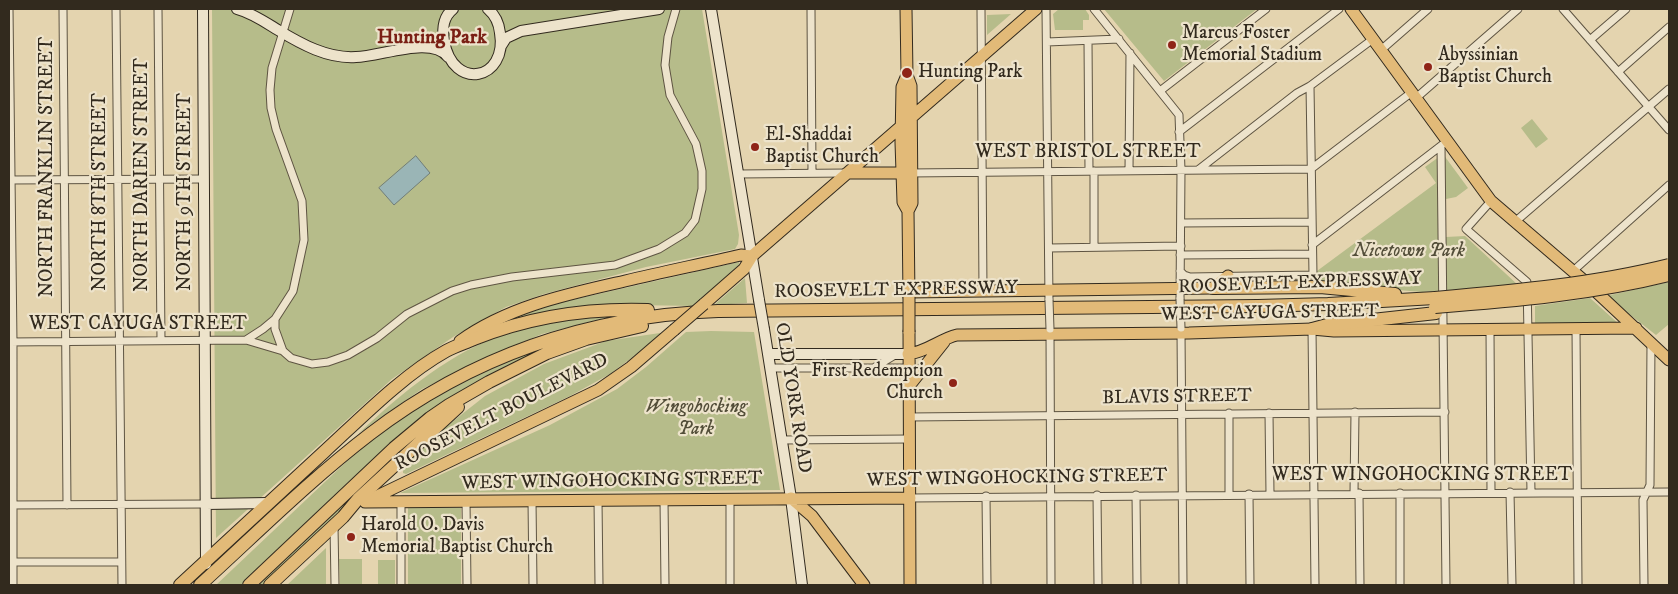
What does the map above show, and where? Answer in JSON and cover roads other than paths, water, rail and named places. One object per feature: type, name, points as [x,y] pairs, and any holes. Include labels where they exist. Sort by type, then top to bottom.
[{"type":"highway","name":"ROOSEVELT EXPRESSWAY","points":[[203,584],[294,498],[350,449],[387,420],[427,394],[490,361],[533,344],[578,330],[624,320],[693,312],[1435,306],[1611,278],[1669,265]]},
{"type":"highway","name":"ROOSEVELT EXPRESSWAY","points":[[249,585],[377,463],[411,433],[449,405],[489,382],[547,353],[586,339],[627,329],[670,322],[737,319],[1294,314],[1520,300],[1613,287],[1669,275]]},
{"type":"highway","points":[[1213,288],[1320,287],[1435,306]]},
{"type":"highway","points":[[1312,329],[1435,306]]},
{"type":"highway","points":[[180,585],[389,392],[447,350],[512,325],[562,314],[616,310],[693,312]]},
{"type":"highway","points":[[338,521],[358,499],[436,427],[489,382]]},
{"type":"highway","points":[[294,498],[338,439]]},
{"type":"highway","name":"ROOSEVELT BOULEVARD","points":[[270,585],[338,521]]},
{"type":"main road","points":[[906,9],[907,74],[911,86],[912,116],[903,202],[908,211],[910,585]]},
{"type":"main road","name":"ROOSEVELT BOULEVARD","points":[[338,521],[365,502],[598,390],[631,367],[744,269],[752,256],[1036,9]]},
{"type":"main road","points":[[1351,9],[1414,95],[1444,144],[1491,200],[1573,271],[1669,360]]},
{"type":"main road","points":[[907,74],[902,87],[901,126],[907,173]]},
{"type":"main road","name":"WEST BRISTOL STREET","points":[[847,173],[907,173]]},
{"type":"main road","points":[[447,350],[495,321],[526,307],[560,296],[741,255],[752,256]]},
{"type":"main road","points":[[909,295],[983,292],[1049,295],[1180,294],[1213,288],[1228,276]]},
{"type":"main road","name":"WEST CAYUGA STREET","points":[[908,354],[922,352],[951,336],[1050,331],[1636,328]]},
{"type":"main road","points":[[909,386],[941,345],[951,336]]},
{"type":"main road","points":[[791,498],[812,516],[864,585]]},
{"type":"main road","name":"WEST WINGOHOCKING STREET","points":[[365,502],[910,498]]},
{"type":"street","points":[[9,9],[10,505],[13,585]]},
{"type":"street","name":"NORTH FRANKLIN STREET","points":[[63,9],[67,505]]},
{"type":"street","name":"NORTH 8TH STREET","points":[[116,9],[122,585]]},
{"type":"street","name":"NORTH DARIEN STREET","points":[[158,9],[160,340]]},
{"type":"street","name":"NORTH 9TH STREET","points":[[202,9],[206,504],[206,561],[203,584]]},
{"type":"street","points":[[238,9],[260,18],[310,48],[325,53],[356,58],[426,46],[440,37],[447,14],[453,9]]},
{"type":"street","points":[[246,340],[275,319],[293,291],[304,240],[302,201],[284,156],[276,129],[270,90],[272,68],[290,9]]},
{"type":"street","points":[[488,9],[505,29],[521,31]]},
{"type":"street","points":[[426,46],[442,51],[458,69],[465,73],[478,74],[484,72],[496,62],[501,46],[506,38],[521,31],[658,9]]},
{"type":"street","name":"WEST CAYUGA STREET","points":[[11,342],[246,340],[283,351],[291,358],[312,364],[328,362],[348,355],[377,338],[407,314],[452,291],[471,285],[512,277],[616,265],[659,249],[684,233],[695,220],[702,189],[702,171],[696,144],[670,95],[664,65],[668,37],[676,9]]},
{"type":"street","name":"OLD YORK ROAD","points":[[711,9],[791,498],[802,585]]},
{"type":"street","points":[[811,9],[812,173]]},
{"type":"street","points":[[981,9],[983,292]]},
{"type":"street","points":[[1046,9],[1051,585]]},
{"type":"street","points":[[1094,9],[1179,115],[1181,170],[1180,294],[1183,585]]},
{"type":"street","points":[[1160,91],[1266,9]]},
{"type":"street","points":[[1179,132],[1339,9]]},
{"type":"street","points":[[1381,50],[1428,9]]},
{"type":"street","points":[[1310,169],[1414,95],[1518,9]]},
{"type":"street","points":[[1590,40],[1626,9]]},
{"type":"street","points":[[1566,10],[1669,130]]},
{"type":"street","points":[[497,21],[501,36],[501,46]]},
{"type":"street","points":[[443,28],[448,57]]},
{"type":"street","points":[[1618,72],[1669,28]]},
{"type":"street","points":[[1047,42],[1119,39]]},
{"type":"street","points":[[1198,170],[1297,93],[1310,86],[1373,39]]},
{"type":"street","points":[[1088,41],[1094,247]]},
{"type":"street","points":[[1129,171],[1130,54]]},
{"type":"street","points":[[1180,271],[1190,277],[1313,275],[1310,86]]},
{"type":"street","points":[[1516,221],[1669,89]]},
{"type":"street","points":[[1312,245],[1444,144]]},
{"type":"street","points":[[1444,144],[1446,585]]},
{"type":"street","name":"WEST BRISTOL STREET","points":[[907,173],[1310,169]]},
{"type":"street","name":"WEST BRISTOL STREET","points":[[738,174],[847,173]]},
{"type":"street","points":[[10,180],[202,179]]},
{"type":"street","points":[[1573,271],[1669,185]]},
{"type":"street","points":[[1491,200],[1466,229],[1527,282],[1531,492]]},
{"type":"street","points":[[1181,223],[1312,222]]},
{"type":"street","points":[[1049,248],[1181,246]]},
{"type":"street","points":[[1180,255],[1312,254]]},
{"type":"street","points":[[275,319],[275,329],[283,351]]},
{"type":"street","points":[[1312,329],[1315,585]]},
{"type":"street","points":[[1576,329],[1578,585]]},
{"type":"street","points":[[1490,330],[1491,492]]},
{"type":"street","points":[[1644,585],[1643,500],[1650,484],[1651,343]]},
{"type":"street","points":[[768,354],[908,354]]},
{"type":"street","points":[[874,368],[895,354]]},
{"type":"street","points":[[770,368],[908,368]]},
{"type":"street","points":[[1355,412],[1360,585]]},
{"type":"street","name":"BLAVIS STREET","points":[[909,417],[1445,412]]},
{"type":"street","points":[[1229,413],[1229,494]]},
{"type":"street","points":[[1269,413],[1270,494]]},
{"type":"street","points":[[781,440],[909,439]]},
{"type":"street","points":[[1510,492],[1512,585]]},
{"type":"street","name":"WEST WINGOHOCKING STREET","points":[[910,498],[1097,495],[1669,492]]},
{"type":"street","points":[[1400,493],[1400,585]]},
{"type":"street","points":[[1249,494],[1250,585]]},
{"type":"street","points":[[1097,495],[1098,585]]},
{"type":"street","points":[[1136,495],[1137,585]]},
{"type":"street","points":[[986,496],[987,585]]},
{"type":"street","points":[[730,499],[730,585]]},
{"type":"street","points":[[532,500],[533,585]]},
{"type":"street","points":[[598,500],[599,585]]},
{"type":"street","points":[[664,500],[665,585]]},
{"type":"street","points":[[466,501],[467,585]]},
{"type":"street","points":[[400,502],[401,585]]},
{"type":"street","points":[[10,505],[268,503]]},
{"type":"street","points":[[335,585],[338,521]]},
{"type":"street","points":[[11,562],[121,562]]},
{"type":"water","points":[[416,156],[430,173],[394,205],[379,188]]},
{"type":"place","name":"Marcus Foster Memorial Stadium","points":[[1172,45]]},
{"type":"place","name":"Abyssinian Baptist Church","points":[[1428,67]]},
{"type":"place","name":"Hunting Park","points":[[907,73]]},
{"type":"place","name":"El-Shaddai Baptist Church","points":[[755,147]]},
{"type":"place","name":"First Redemption Church","points":[[953,383]]},
{"type":"place","name":"Harold O. Davis Memorial Baptist Church","points":[[351,537]]},
{"type":"district","name":"Hunting Park","points":[[432,39]]},
{"type":"park label","name":"Nicetown Park","points":[[1409,252]]},
{"type":"park label","name":"Wingohocking Park","points":[[696,419]]}]
